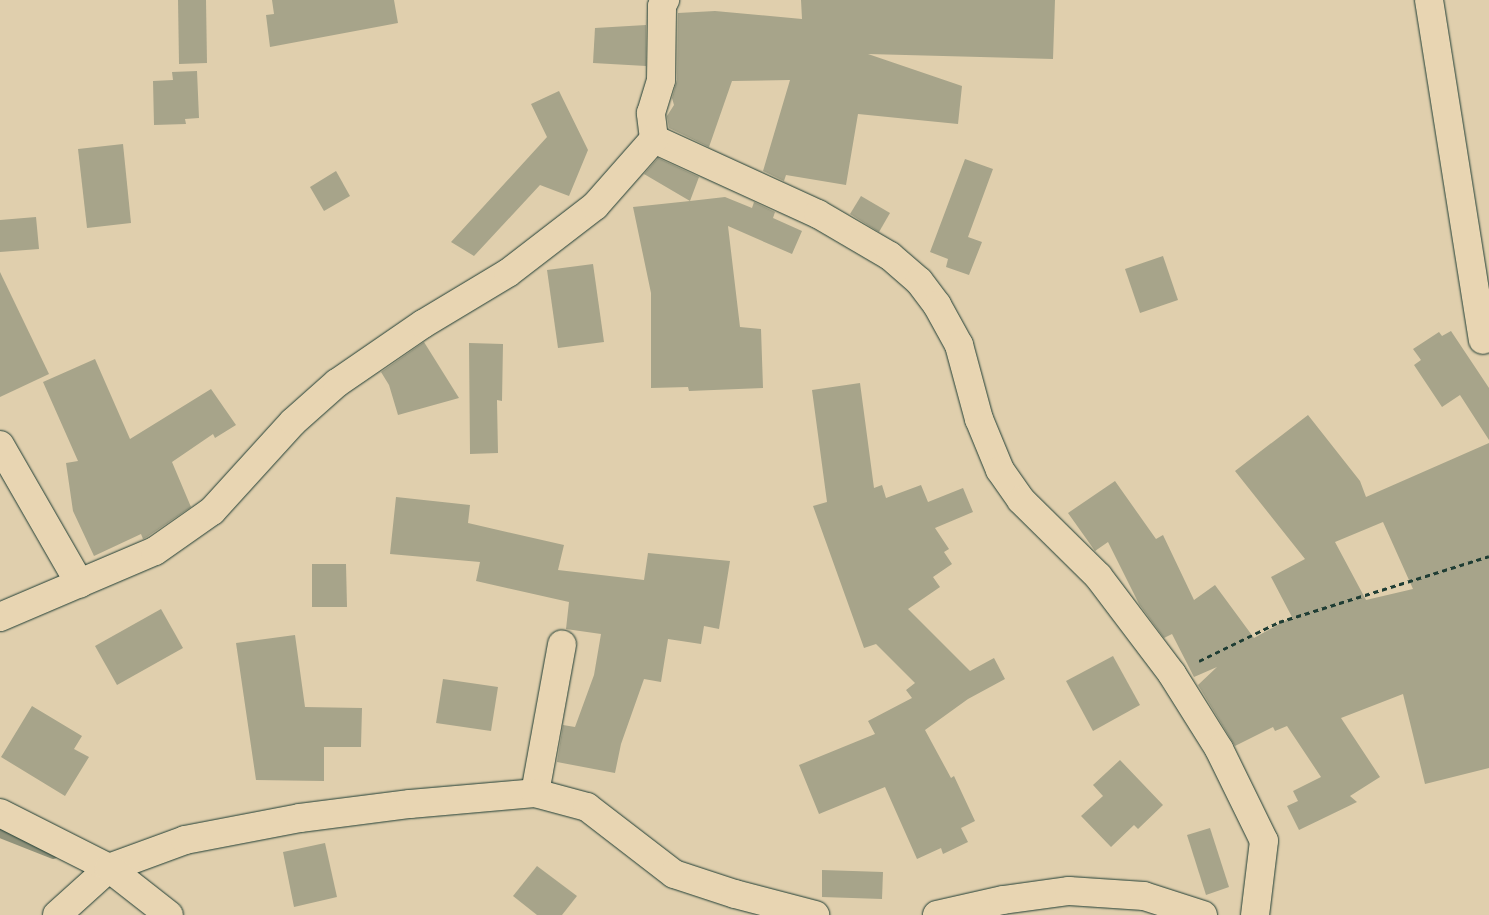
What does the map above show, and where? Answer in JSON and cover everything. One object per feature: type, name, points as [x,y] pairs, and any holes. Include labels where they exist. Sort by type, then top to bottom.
[{"type":"street","points":[[0,617],[155,551],[212,511],[293,422],[337,383],[423,324],[508,273],[595,206],[654,139],[651,113],[661,80],[662,6],[665,0]]},
{"type":"street","points":[[1429,0],[1484,340]]},
{"type":"street","points":[[654,139],[818,214],[890,256],[919,281],[937,304],[959,345],[979,419],[1000,470],[1021,500],[1098,576],[1172,674],[1219,749],[1264,841],[1255,915]]},
{"type":"street","points":[[0,445],[80,584]]},
{"type":"street","points":[[535,794],[562,644]]},
{"type":"street","points":[[56,915],[109,868],[185,840],[300,818],[410,804],[535,794],[587,807],[674,874],[734,894],[815,915]]},
{"type":"street","points":[[0,813],[109,868],[168,915]]},
{"type":"street","points":[[937,915],[1003,900],[1069,891],[1144,896],[1203,915]]},
{"type":"path","points":[[1172,674],[1279,622],[1489,556]]},
{"type":"building","points":[[178,0],[206,0],[207,63],[179,64]]},
{"type":"building","points":[[272,0],[394,0],[398,23],[270,47],[266,15],[274,14]]},
{"type":"building","points":[[801,0],[1055,0],[1053,59],[868,54],[962,86],[958,124],[858,114],[846,185],[786,175],[784,181],[763,171],[790,80],[732,81],[709,147],[669,128],[667,116],[674,105],[672,98],[677,80],[678,13],[715,11],[802,19]]},
{"type":"building","points":[[646,25],[646,66],[593,63],[595,28]]},
{"type":"building","points":[[197,71],[199,118],[185,119],[186,124],[154,125],[153,81],[173,80],[172,72]]},
{"type":"building","points":[[559,91],[588,150],[569,196],[540,185],[474,256],[451,242],[547,137],[531,104]]},
{"type":"building","points":[[123,144],[131,223],[87,228],[78,149]]},
{"type":"building","points":[[658,158],[699,177],[690,201],[644,174]]},
{"type":"building","points":[[965,159],[993,169],[968,237],[982,242],[969,275],[946,267],[948,259],[930,252]]},
{"type":"building","points":[[336,171],[350,196],[324,211],[310,187]]},
{"type":"building","points":[[861,196],[890,213],[879,232],[850,214]]},
{"type":"building","points":[[725,197],[752,208],[754,202],[775,212],[773,218],[802,231],[792,254],[728,226],[740,327],[761,329],[763,388],[689,391],[688,387],[651,388],[651,293],[633,207]]},
{"type":"building","points":[[36,217],[39,249],[0,252],[0,220]]},
{"type":"building","points":[[1163,256],[1178,300],[1140,313],[1125,269]]},
{"type":"building","points":[[593,264],[604,342],[558,348],[547,270]]},
{"type":"building","points":[[0,272],[49,374],[0,397]]},
{"type":"building","points":[[1451,331],[1489,388],[1489,440],[1460,395],[1442,407],[1414,365],[1421,360],[1413,349],[1439,332],[1442,336]]},
{"type":"building","points":[[424,342],[459,398],[398,415],[389,385],[381,372]]},
{"type":"building","points":[[469,343],[503,344],[502,401],[497,400],[498,453],[470,454]]},
{"type":"building","points":[[95,359],[130,439],[211,389],[236,425],[215,438],[213,434],[172,462],[191,507],[147,537],[143,539],[141,534],[94,556],[73,511],[66,463],[78,461],[43,382]]},
{"type":"building","points":[[860,383],[874,488],[882,485],[886,498],[921,485],[928,502],[963,488],[973,512],[935,528],[949,549],[944,552],[952,564],[933,577],[940,587],[908,609],[970,671],[994,658],[1005,679],[968,699],[925,730],[951,778],[954,776],[975,821],[961,828],[968,842],[943,854],[941,848],[917,859],[885,787],[819,814],[799,765],[875,734],[868,721],[912,698],[906,690],[915,683],[876,644],[864,648],[813,506],[827,502],[812,390]]},
{"type":"building","points":[[1308,415],[1360,481],[1366,497],[1489,443],[1489,768],[1425,784],[1403,694],[1341,718],[1380,777],[1350,796],[1357,802],[1299,830],[1287,806],[1298,801],[1293,791],[1321,777],[1287,726],[1275,731],[1273,727],[1235,746],[1198,685],[1217,667],[1194,677],[1172,634],[1164,638],[1139,604],[1108,542],[1095,551],[1068,513],[1115,481],[1156,539],[1163,535],[1194,600],[1215,585],[1254,638],[1292,617],[1271,577],[1305,559],[1235,471]],"holes":[[[1383,522],[1413,589],[1366,600],[1335,542]]]},
{"type":"building","points":[[396,497],[470,505],[468,523],[564,545],[558,570],[644,580],[648,553],[730,561],[719,629],[704,626],[701,644],[668,639],[661,682],[644,679],[621,744],[615,773],[557,762],[563,725],[575,727],[594,675],[601,634],[566,629],[569,602],[476,581],[480,562],[390,554]]},
{"type":"building","points":[[312,564],[346,564],[347,607],[312,607]]},
{"type":"building","points":[[161,609],[183,648],[117,685],[95,646]]},
{"type":"building","points":[[295,635],[305,707],[362,708],[361,747],[324,747],[324,781],[256,780],[236,643]]},
{"type":"building","points":[[1113,656],[1140,705],[1093,731],[1066,681]]},
{"type":"building","points":[[443,679],[498,687],[491,731],[436,723]]},
{"type":"building","points":[[32,706],[82,736],[74,749],[89,757],[65,796],[1,757]]},
{"type":"building","points":[[1120,760],[1163,805],[1138,829],[1134,825],[1111,847],[1081,816],[1103,796],[1093,785]]},
{"type":"building","points":[[1210,828],[1229,887],[1206,895],[1187,835]]},
{"type":"building","points":[[325,843],[337,897],[294,907],[283,852]]},
{"type":"building","points":[[537,866],[577,896],[562,915],[537,915],[513,896]]},
{"type":"building","points":[[822,870],[883,872],[882,899],[822,897]]},
{"type":"waterway","points":[[0,833],[53,854]]}]
